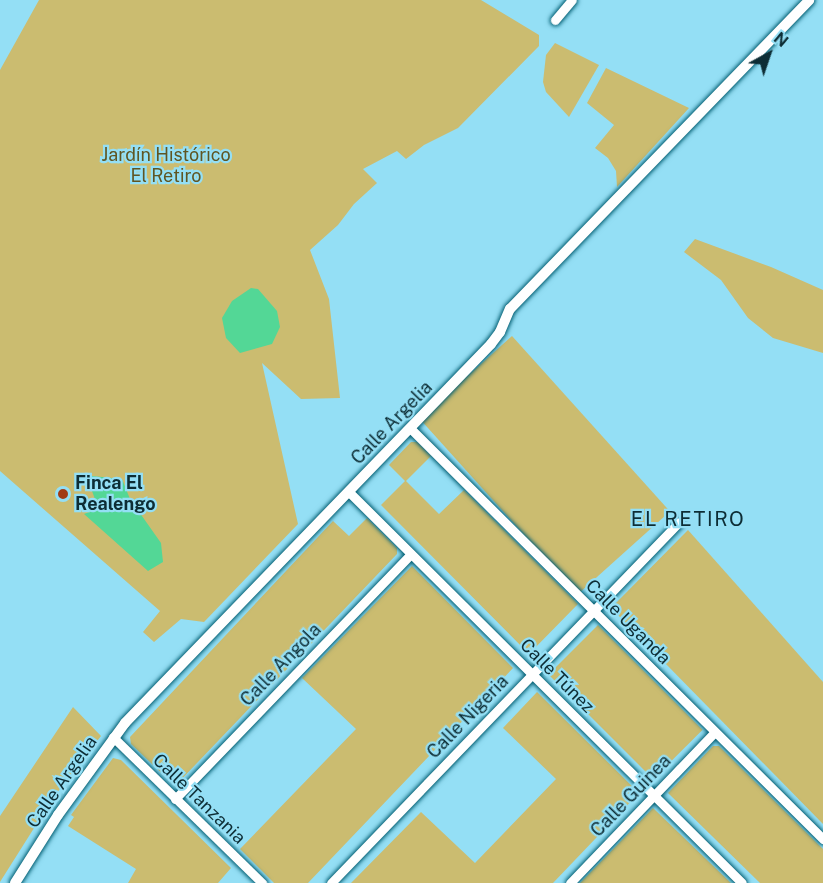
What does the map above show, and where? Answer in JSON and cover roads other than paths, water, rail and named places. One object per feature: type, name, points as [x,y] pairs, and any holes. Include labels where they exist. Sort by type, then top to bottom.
[{"type":"street","points":[[555,20],[572,0]]},
{"type":"street","name":"Calle Argelia","points":[[15,883],[58,814],[113,737],[491,344],[500,332],[510,309],[810,0]]},
{"type":"street","name":"Calle Uganda","points":[[410,428],[823,839]]},
{"type":"street","name":"Calle Túnez","points":[[349,492],[742,883]]},
{"type":"street","name":"Calle Nigeria","points":[[331,883],[679,522]]},
{"type":"street","name":"Calle Angola","points":[[175,799],[411,554]]},
{"type":"street","name":"Calle Guinea","points":[[570,883],[715,732]]},
{"type":"street","name":"Calle Tanzania","points":[[113,737],[262,883]]},
{"type":"place","name":"Finca El Realengo","points":[[63,494]]},
{"type":"district","name":"EL RETIRO","points":[[688,519]]},
{"type":"park label","name":"Jardín Histórico El Retiro","points":[[166,166]]}]
